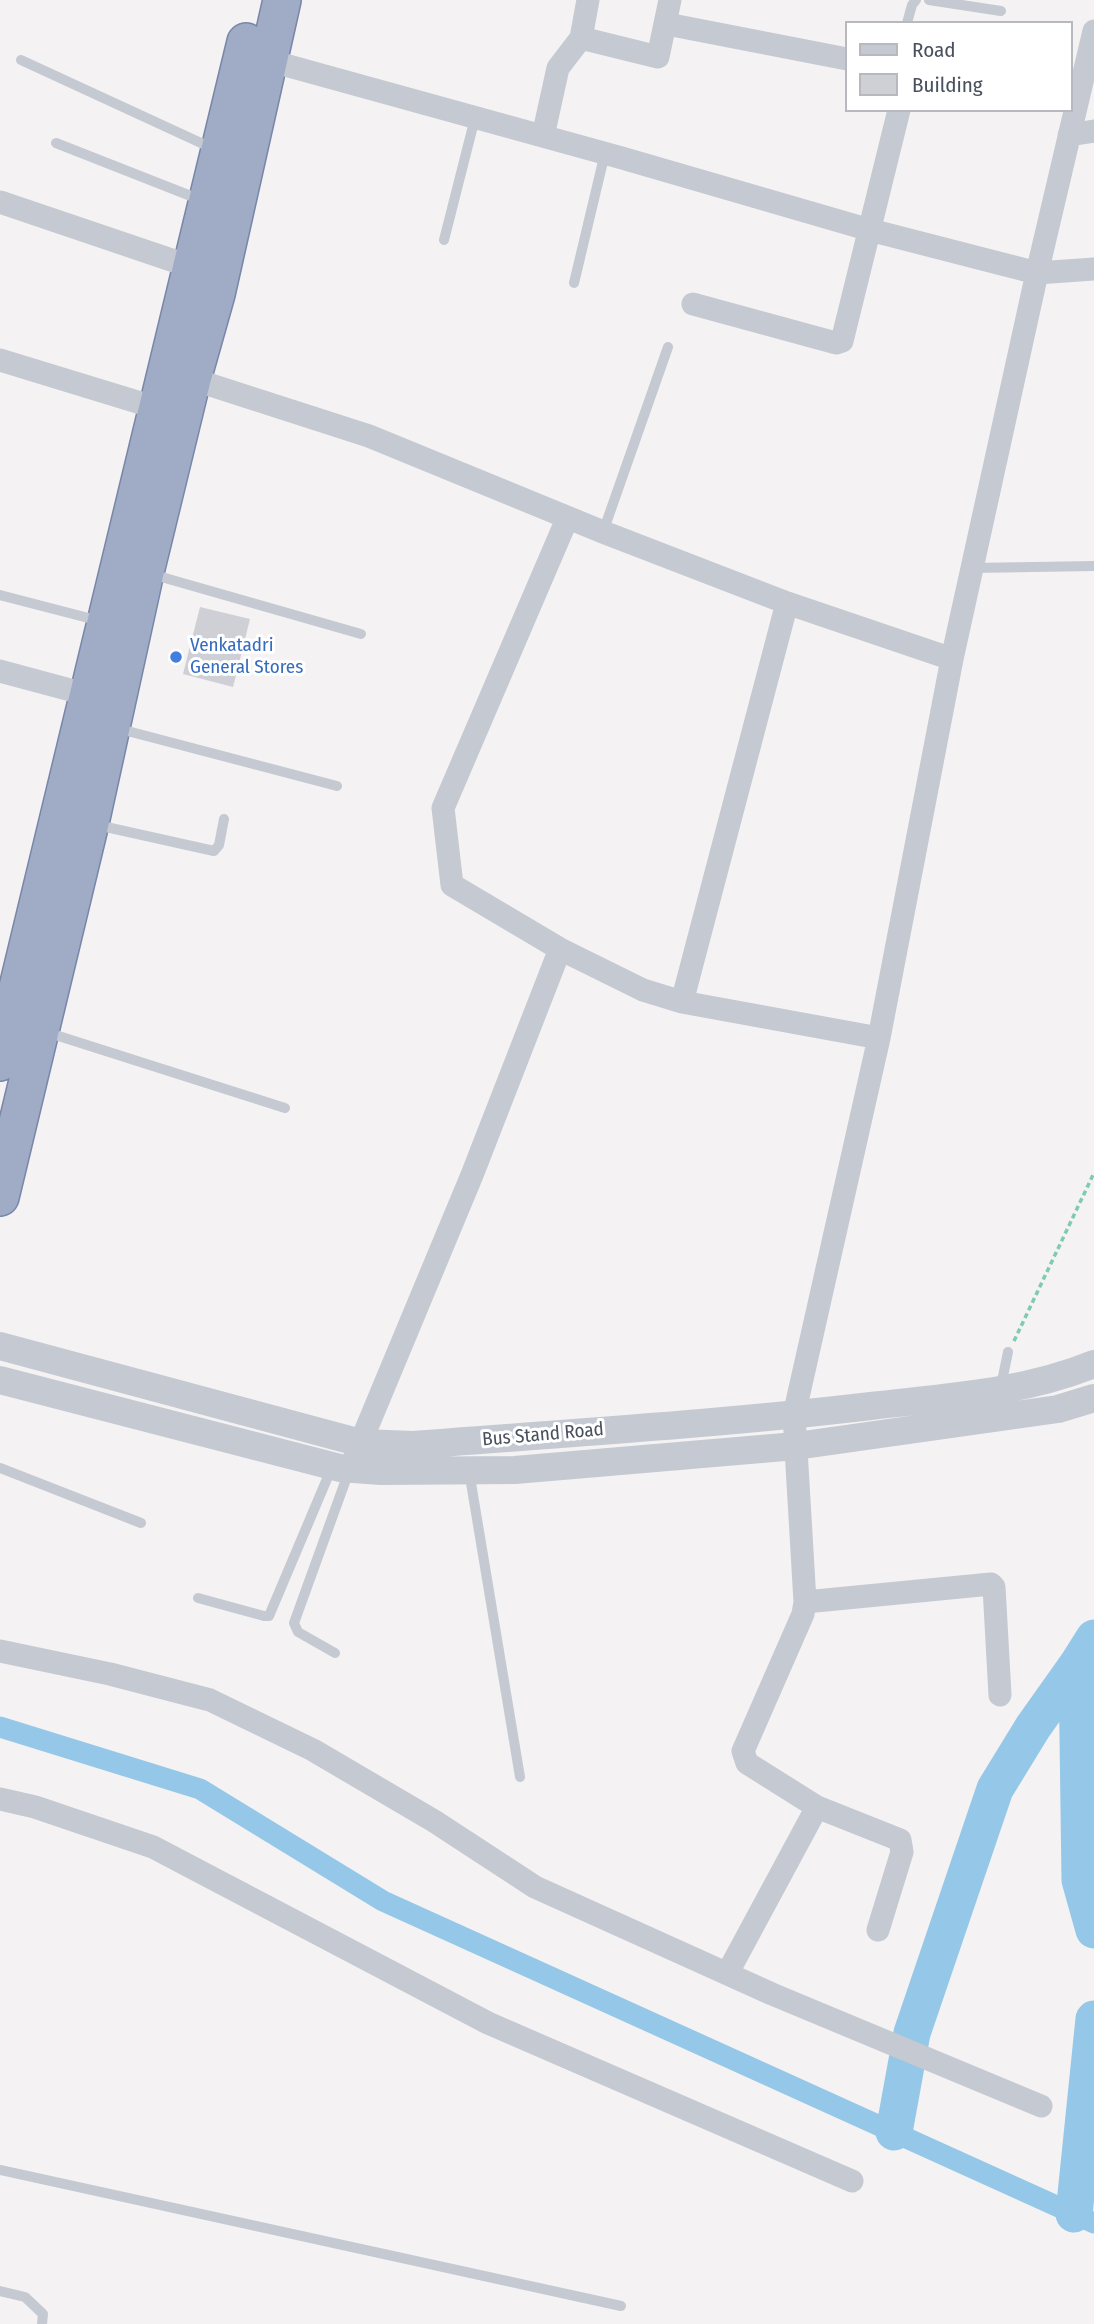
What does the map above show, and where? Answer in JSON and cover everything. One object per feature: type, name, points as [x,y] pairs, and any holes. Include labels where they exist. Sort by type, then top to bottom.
[{"type":"highway","points":[[0,1197],[18,1015],[89,695],[256,0]]},
{"type":"highway","points":[[0,1062],[90,823],[145,572],[192,379],[216,294],[282,0]]},
{"type":"street","points":[[543,136],[558,68],[581,38],[589,0]]},
{"type":"street","points":[[581,38],[658,57],[670,0]]},
{"type":"street","points":[[667,24],[846,59]]},
{"type":"street","points":[[1073,102],[1094,31]]},
{"type":"street","points":[[267,60],[605,153],[870,230],[1037,273],[1094,269]]},
{"type":"street","points":[[693,304],[839,343],[843,339],[899,112]]},
{"type":"street","points":[[878,1930],[902,1852],[900,1840],[817,1807],[747,1763],[743,1751],[806,1602],[794,1415],[879,1038],[952,659],[1069,135],[1072,112]]},
{"type":"street","points":[[1069,135],[1094,131]]},
{"type":"street","points":[[0,202],[192,267]]},
{"type":"street","points":[[0,360],[158,408]]},
{"type":"street","points":[[192,379],[369,436],[567,519],[787,603],[952,659]]},
{"type":"street","points":[[567,519],[443,808],[452,885],[560,949],[643,990],[682,1002],[879,1038]]},
{"type":"street","points":[[682,1002],[787,603]]},
{"type":"street","points":[[0,671],[89,695]]},
{"type":"street","points":[[348,1459],[472,1175],[560,949]]},
{"type":"street","name":"Bus Stand Road","points":[[0,1346],[381,1471],[514,1471],[796,1446],[1001,1404],[1048,1380],[1094,1364]]},
{"type":"street","name":"Bus Stand Road","points":[[0,1380],[348,1459],[412,1445],[794,1415],[1001,1404],[1058,1409],[1094,1398]]},
{"type":"street","points":[[806,1602],[991,1584],[994,1587],[1000,1695]]},
{"type":"street","points":[[0,1651],[110,1674],[210,1700],[313,1750],[434,1821],[535,1886],[727,1974],[1041,2106]]},
{"type":"street","points":[[0,1799],[35,1807],[153,1847],[488,2023],[852,2181]]},
{"type":"street","points":[[727,1974],[817,1807]]},
{"type":"lane","points":[[908,21],[916,0]]},
{"type":"lane","points":[[929,0],[1001,11]]},
{"type":"lane","points":[[21,60],[220,152]]},
{"type":"lane","points":[[444,240],[475,118]]},
{"type":"lane","points":[[56,143],[207,203]]},
{"type":"lane","points":[[574,283],[605,153]]},
{"type":"lane","points":[[603,532],[667,347]]},
{"type":"lane","points":[[972,568],[1094,566]]},
{"type":"lane","points":[[145,572],[361,634]]},
{"type":"lane","points":[[0,595],[106,623]]},
{"type":"lane","points":[[111,727],[337,786]]},
{"type":"lane","points":[[90,823],[214,851],[219,845],[224,819]]},
{"type":"lane","points":[[18,1015],[285,1108]]},
{"type":"lane","points":[[1001,1404],[1003,1370],[1008,1352]]},
{"type":"lane","points":[[198,1598],[269,1616],[348,1459]]},
{"type":"lane","points":[[335,1653],[298,1632],[294,1623],[348,1459]]},
{"type":"lane","points":[[0,1468],[141,1523]]},
{"type":"lane","points":[[469,1471],[520,1777]]},
{"type":"lane","points":[[0,2170],[621,2306]]},
{"type":"lane","points":[[0,2291],[25,2297],[43,2314],[42,2324]]},
{"type":"path","points":[[1008,1352],[1094,1173]]},
{"type":"building","points":[[200,607],[250,619],[233,687],[183,674]]},
{"type":"waterway","points":[[1094,1638],[1077,1665],[1080,1880],[1094,1930]]},
{"type":"waterway","points":[[894,2132],[912,2033],[995,1789],[1033,1727],[1077,1665]]},
{"type":"waterway","points":[[0,1727],[200,1789],[383,1901],[1094,2223]]},
{"type":"waterway","points":[[1074,2214],[1094,2019]]},
{"type":"place","name":"Venkatadri General Stores","points":[[176,657]]}]
